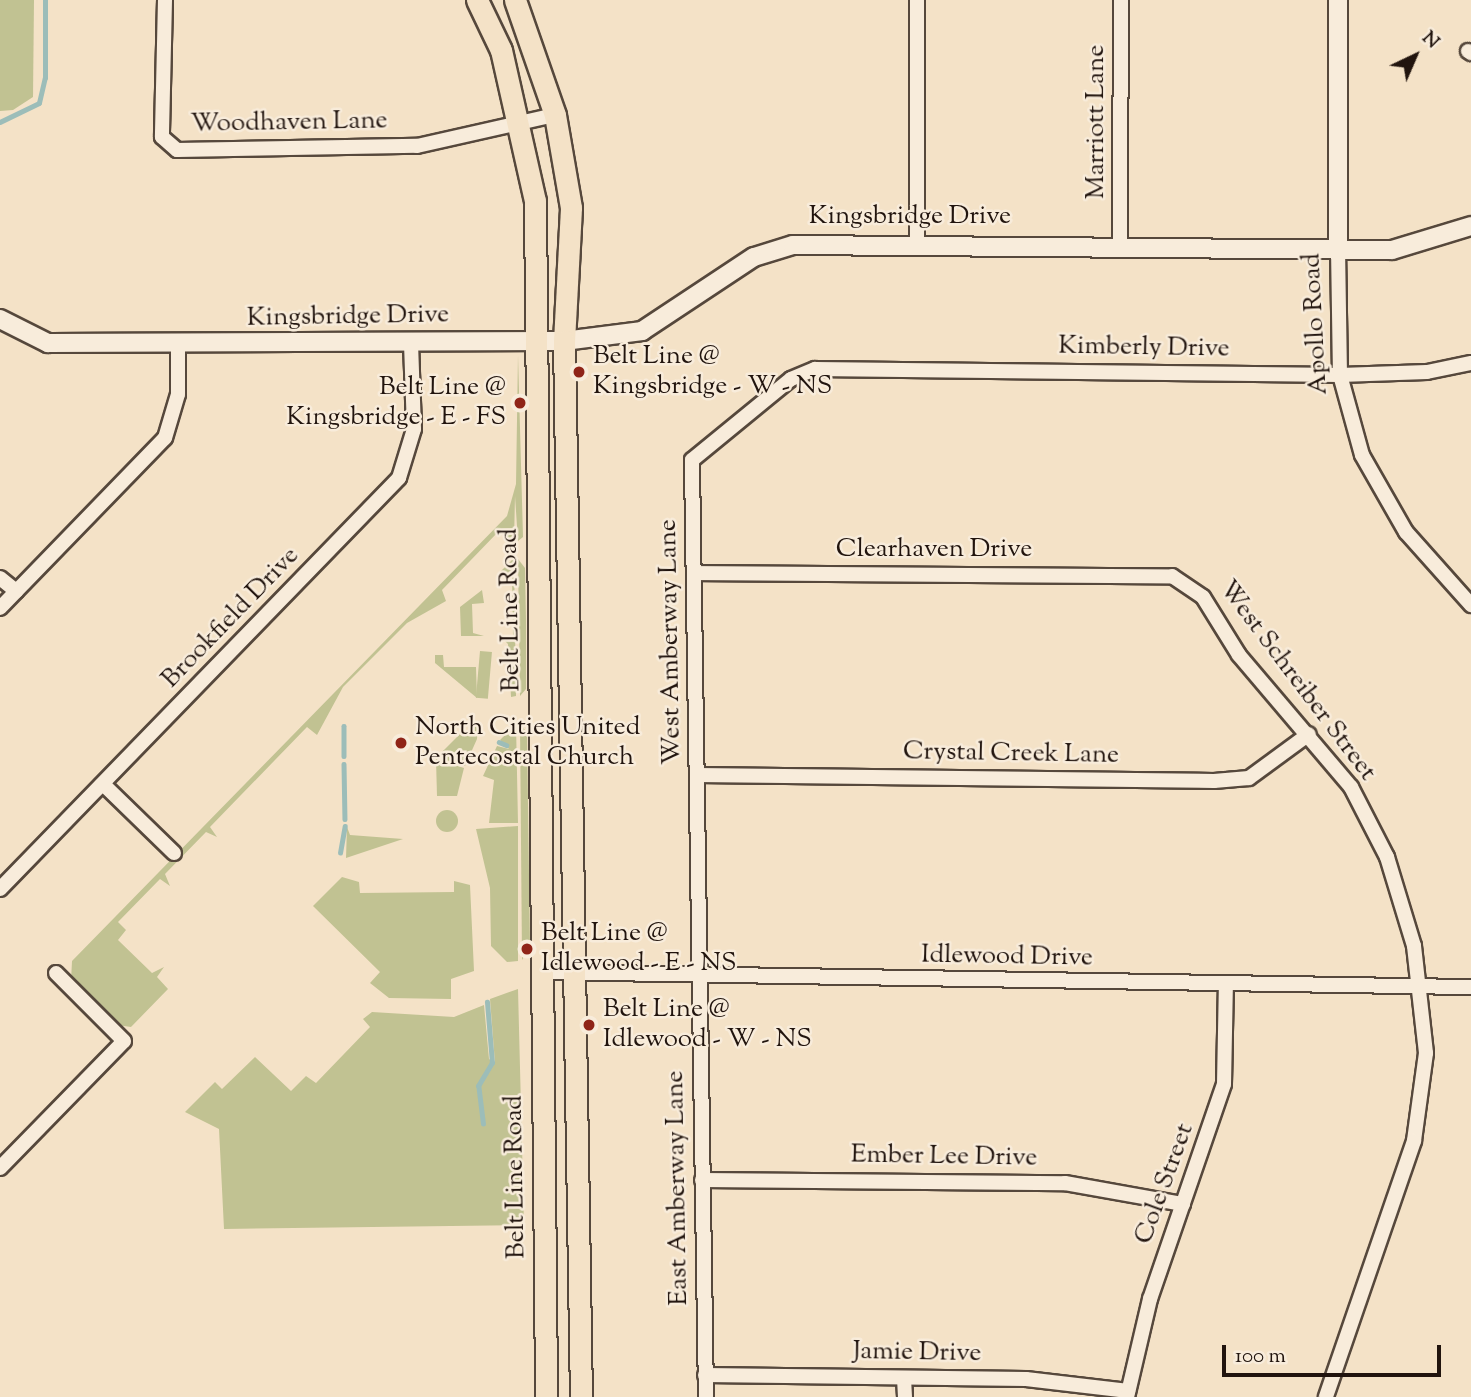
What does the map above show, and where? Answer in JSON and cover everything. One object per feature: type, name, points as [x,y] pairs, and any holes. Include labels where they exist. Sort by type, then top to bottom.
[{"type":"main road","name":"Belt Line Road","points":[[477,0],[501,50],[521,121],[536,201],[546,1397]]},
{"type":"main road","points":[[515,0],[555,115],[571,208],[564,341],[581,1397]]},
{"type":"main road","points":[[540,711],[572,710]]},
{"type":"street","name":"Woodhaven Lane","points":[[165,0],[162,137],[177,150],[416,146],[555,115]]},
{"type":"street","points":[[917,0],[917,244]]},
{"type":"street","name":"Marriott Lane","points":[[1120,245],[1121,0]]},
{"type":"street","name":"Apollo Road","points":[[1338,0],[1339,375],[1352,428],[1378,490],[1432,565],[1471,605]]},
{"type":"street","name":"Kingsbridge Drive","points":[[0,319],[48,343],[177,345],[564,341],[642,331],[754,257],[793,245],[1120,245],[1392,250],[1471,226]]},
{"type":"street","name":"Brookfield Drive","points":[[0,889],[399,478],[414,429],[411,343]]},
{"type":"street","points":[[0,608],[165,438],[177,394],[177,345]]},
{"type":"street","name":"Kimberly Drive","points":[[815,369],[1339,375],[1427,372],[1471,363]]},
{"type":"street","name":"West Amberway Lane","points":[[701,978],[692,460],[791,379],[815,369]]},
{"type":"street","name":"Clearhaven Drive","points":[[695,573],[1172,576]]},
{"type":"street","name":"West Schreiber Street","points":[[1172,576],[1203,597],[1239,655],[1310,734],[1351,787],[1387,857],[1422,986],[1426,1052],[1414,1142],[1326,1397]]},
{"type":"street","points":[[0,578],[16,592]]},
{"type":"street","name":"Crystal Creek Lane","points":[[697,775],[1214,781],[1249,778],[1310,734]]},
{"type":"street","points":[[103,784],[174,853]]},
{"type":"street","name":"Idlewood Drive","points":[[542,972],[701,978],[1471,987]]},
{"type":"street","points":[[0,1168],[124,1041],[56,973]]},
{"type":"street","name":"East Amberway Lane","points":[[701,978],[706,1397]]},
{"type":"street","name":"Cole Street","points":[[1127,1394],[1183,1204],[1224,1084],[1226,983]]},
{"type":"street","name":"Ember Lee Drive","points":[[702,1180],[1065,1183],[1183,1204]]},
{"type":"street","name":"Jamie Drive","points":[[705,1375],[1026,1379],[1127,1394]]},
{"type":"street","points":[[904,1378],[905,1397]]},
{"type":"green space","points":[[0,0],[34,0],[33,97],[13,110],[0,111]]},
{"type":"green space","points":[[518,355],[523,537],[518,541],[515,496],[514,542],[498,532],[442,590],[446,601],[407,623],[343,687],[317,735],[307,727],[210,827],[217,837],[206,832],[165,874],[170,886],[160,879],[118,922],[126,930],[118,940],[152,973],[164,967],[157,977],[168,989],[131,1027],[117,1025],[71,981],[72,961],[507,516],[516,484]]},
{"type":"green space","points":[[514,558],[516,696],[511,697],[508,644],[501,637],[513,636],[512,576],[499,573]]},
{"type":"green space","points":[[518,559],[525,568],[526,620],[526,689],[520,696]]},
{"type":"green space","points":[[482,590],[484,603],[472,604],[473,633],[484,636],[461,636],[460,607]]},
{"type":"green space","points":[[480,651],[492,652],[488,699],[476,698]]},
{"type":"green space","points":[[435,655],[443,655],[444,667],[476,667],[477,698],[435,663]]},
{"type":"green space","points":[[520,723],[527,733],[530,947],[522,960]]},
{"type":"green space","points":[[471,724],[478,724],[477,739],[465,766],[437,757],[461,733],[471,733]]},
{"type":"green space","points":[[516,724],[518,823],[489,823],[494,780],[483,776],[497,746],[509,749],[500,740]]},
{"type":"green space","points":[[436,759],[464,768],[457,796],[437,796]]},
{"type":"green space","points":[[447,810],[455,813],[458,821],[455,829],[447,832],[439,829],[436,821],[439,813]]},
{"type":"green space","points":[[518,826],[518,961],[507,962],[491,946],[490,888],[476,829]]},
{"type":"green space","points":[[347,827],[350,835],[403,839],[346,858]]},
{"type":"green space","points":[[342,877],[359,882],[360,893],[454,892],[454,881],[470,885],[474,971],[451,979],[451,999],[389,998],[370,983],[380,972],[313,906]]},
{"type":"green space","points":[[518,989],[524,1225],[224,1229],[219,1129],[185,1112],[215,1082],[222,1089],[255,1057],[291,1091],[306,1076],[316,1083],[370,1027],[363,1019],[372,1012],[454,1017],[484,1005],[489,1059],[495,1063],[490,999]]},
{"type":"waterway","points":[[0,122],[39,103],[45,78],[45,0]]},
{"type":"waterway","points":[[344,726],[344,756]]},
{"type":"waterway","points":[[499,742],[506,745]]},
{"type":"waterway","points":[[344,764],[345,819]]},
{"type":"waterway","points":[[340,853],[345,826]]},
{"type":"waterway","points":[[483,1124],[478,1086],[492,1063],[487,1002]]},
{"type":"place","name":"Belt Line @ Kingsbridge - W - NS","points":[[579,372]]},
{"type":"place","name":"Belt Line @ Kingsbridge - E - FS","points":[[520,403]]},
{"type":"place","name":"North Cities United Pentecostal Church","points":[[401,743]]},
{"type":"place","name":"Belt Line @ Idlewood - E - NS","points":[[527,949]]},
{"type":"place","name":"Belt Line @ Idlewood - W - NS","points":[[589,1025]]}]
